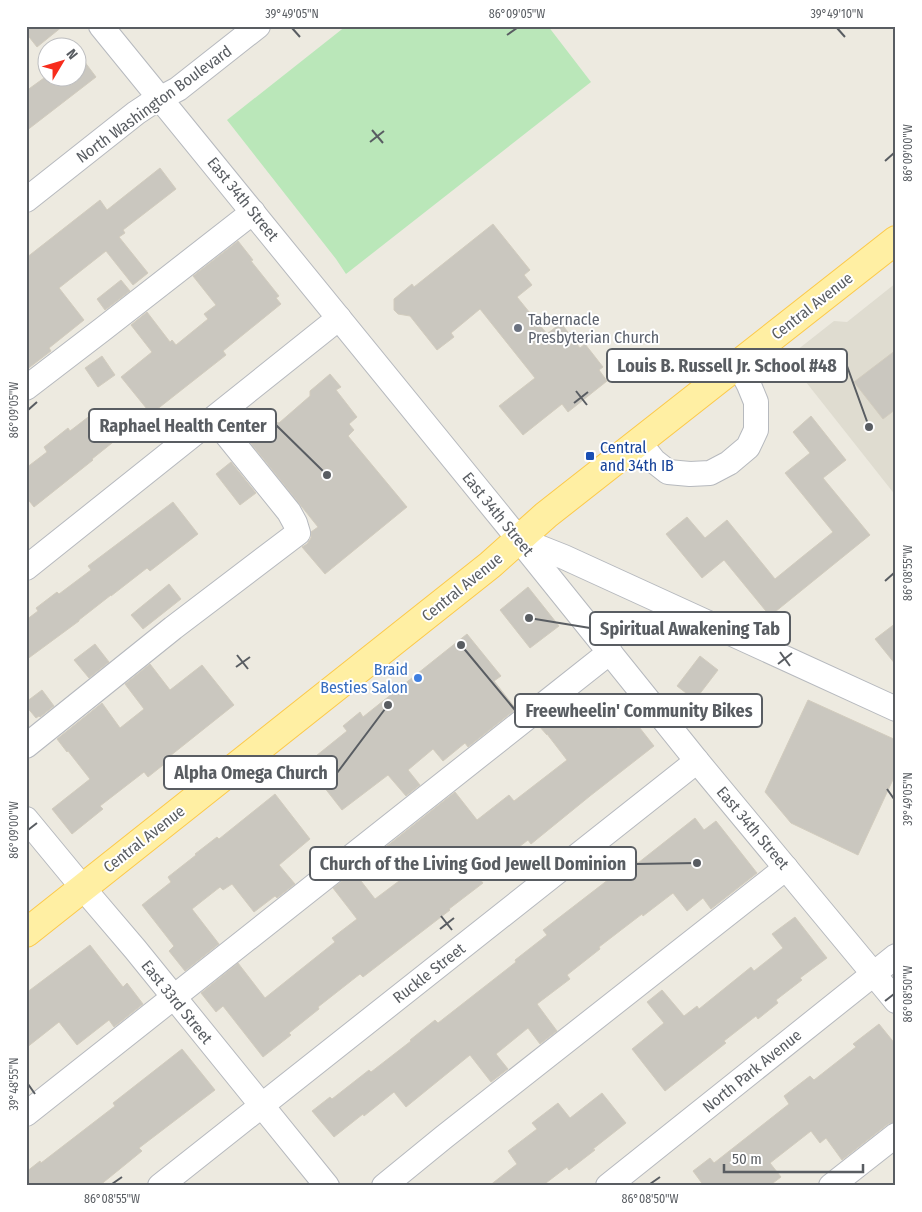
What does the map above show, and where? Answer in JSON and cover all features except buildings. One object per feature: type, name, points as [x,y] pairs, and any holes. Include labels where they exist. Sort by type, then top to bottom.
[{"type":"main road","name":"Central Avenue","points":[[26,933],[490,565],[546,515],[896,240]]},
{"type":"street","name":"East 34th Street","points":[[101,26],[698,761],[896,1001]]},
{"type":"street","name":"North Washington Boulevard","points":[[26,200],[136,113],[172,93],[258,26]]},
{"type":"street","points":[[26,388],[253,212]]},
{"type":"street","points":[[26,568],[339,318]]},
{"type":"street","points":[[639,442],[654,460],[668,472],[710,473],[729,464],[748,447],[756,430],[756,402],[750,385],[738,364]]},
{"type":"street","points":[[26,746],[173,628],[298,533],[296,523],[289,512],[214,419]]},
{"type":"street","points":[[519,539],[564,557],[896,709]]},
{"type":"street","points":[[26,1114],[610,652]]},
{"type":"street","name":"Ruckle Street","points":[[160,1186],[698,761]]},
{"type":"street","name":"East 33rd Street","points":[[26,819],[327,1186]]},
{"type":"street","points":[[384,1186],[786,868]]},
{"type":"street","name":"North Park Avenue","points":[[608,1186],[896,956]]},
{"type":"street","points":[[831,1186],[896,1135]]},
{"type":"shaded area","points":[[896,283],[896,496],[787,358],[834,321],[847,322]]},
{"type":"green space","points":[[346,26],[548,26],[591,82],[346,274],[227,120]]},
{"type":"place","name":"Tabernacle Presbyterian Church","points":[[518,328]]},
{"type":"place","name":"Louis B. Russell Jr. School #48","points":[[869,427]]},
{"type":"place","name":"Central and 34th IB","points":[[590,456]]},
{"type":"place","name":"Raphael Health Center","points":[[327,475]]},
{"type":"place","name":"Spiritual Awakening Tab","points":[[529,618]]},
{"type":"place","name":"Freewheelin' Community Bikes","points":[[461,645]]},
{"type":"place","name":"Braid Besties Salon","points":[[418,678]]},
{"type":"place","name":"Alpha Omega Church","points":[[388,705]]},
{"type":"place","name":"Church of the Living God Jewell Dominion","points":[[697,863]]}]
